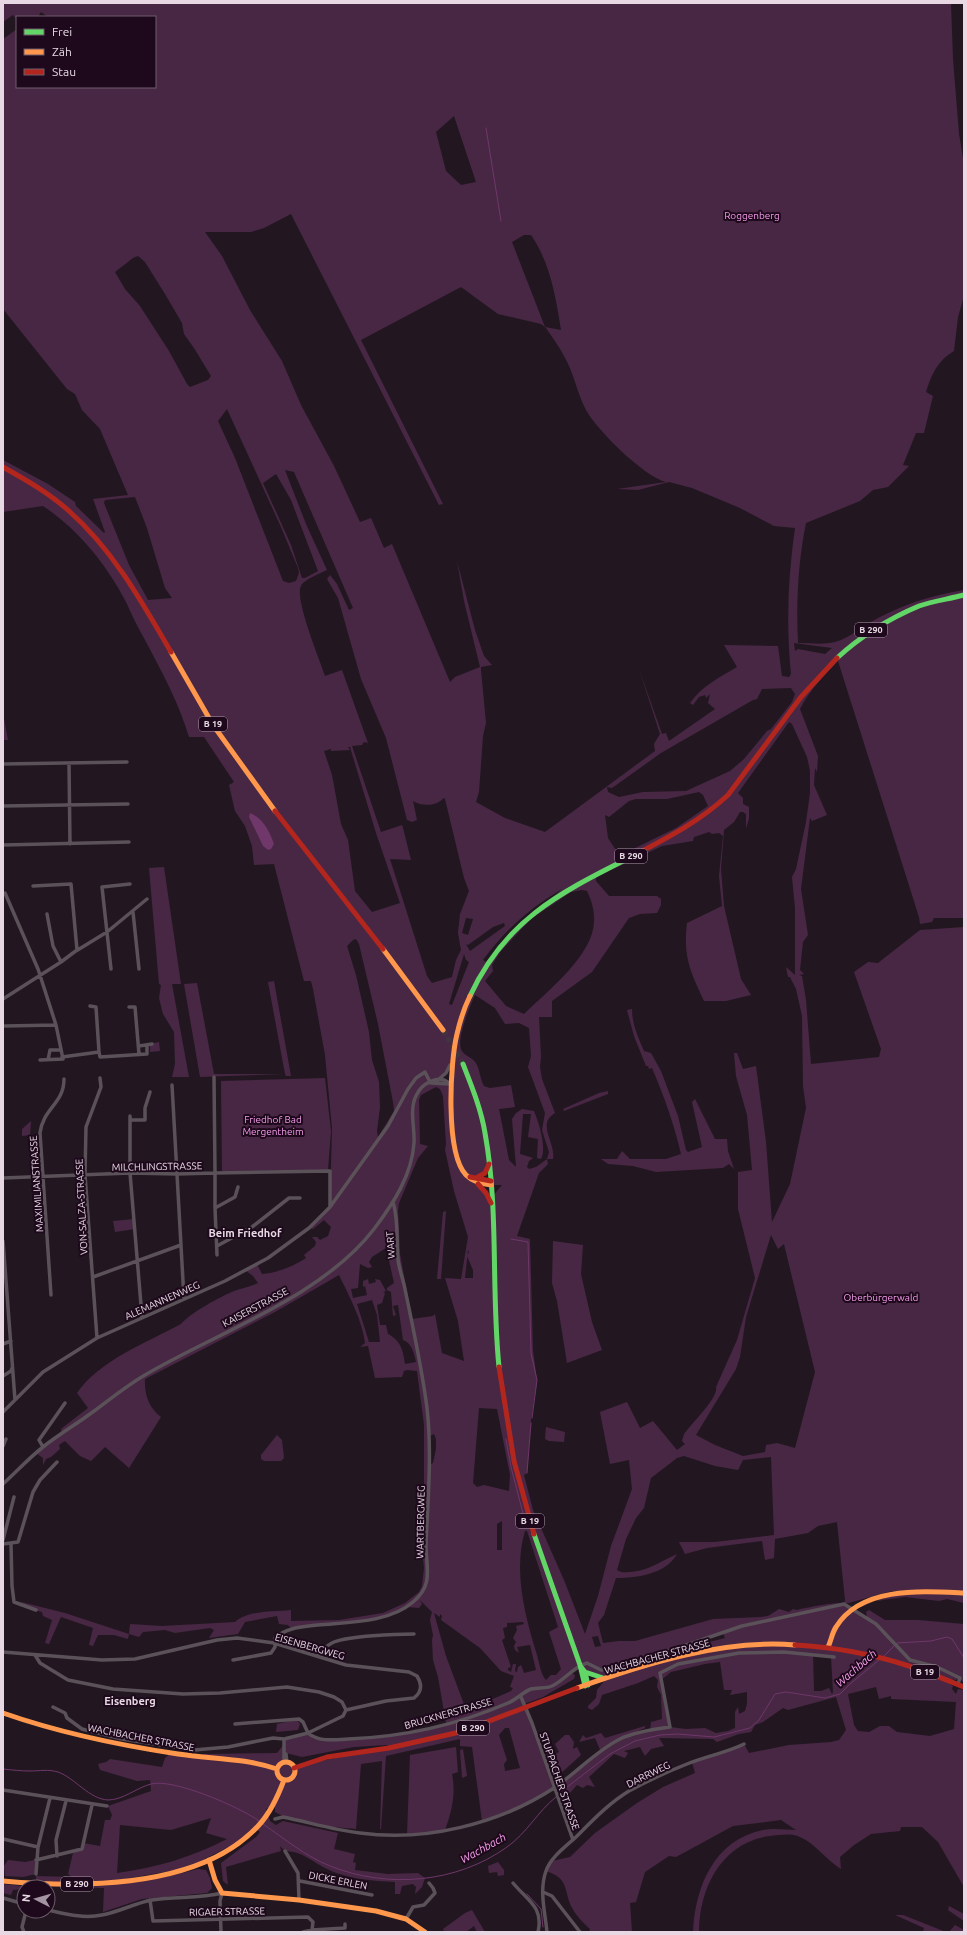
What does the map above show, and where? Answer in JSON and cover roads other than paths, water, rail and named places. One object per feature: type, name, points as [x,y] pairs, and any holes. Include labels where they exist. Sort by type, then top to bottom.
[{"type":"main road","name":"B 19","points":[[3,467],[34,484],[67,508],[85,525],[110,554],[141,600],[194,693],[227,746],[276,812],[413,988],[443,1030]]},
{"type":"main road","name":"B 290","points":[[491,1183],[476,1180],[466,1175],[459,1165],[451,1118],[450,1084],[451,1064],[457,1028],[471,991],[488,961],[522,923],[543,906],[577,883],[676,833],[710,812],[728,795],[817,677],[837,656],[857,640],[886,620],[939,600],[964,594]]},
{"type":"main road","name":"B 19","points":[[462,1064],[478,1102],[490,1160],[494,1301],[497,1347],[511,1447],[532,1528],[586,1686]]},
{"type":"main road","points":[[476,1180],[485,1173],[490,1160]]},
{"type":"main road","name":"B 290","points":[[476,1180],[486,1193],[492,1205]]},
{"type":"main road","points":[[828,1647],[834,1630],[845,1615],[852,1608],[876,1598],[903,1593],[964,1593]]},
{"type":"main road","name":"WACHBACHER STRASSE","points":[[294,1768],[327,1757],[389,1748],[460,1732],[526,1709],[605,1678],[678,1657],[736,1646],[762,1644],[828,1647]]},
{"type":"main road","name":"B 19","points":[[828,1647],[886,1659],[964,1687]]},
{"type":"main road","points":[[574,1691],[583,1674],[605,1678]]},
{"type":"main road","name":"WACHBACHER STRASSE","points":[[3,1713],[40,1725],[117,1744],[202,1758],[239,1759],[260,1762],[277,1768]]},
{"type":"main road","points":[[284,1780],[278,1775],[277,1768],[280,1764],[286,1762],[294,1768]]},
{"type":"main road","name":"B 290","points":[[3,1881],[44,1884],[97,1884],[174,1872],[209,1860],[246,1838],[258,1826],[275,1804],[284,1780],[293,1776],[294,1768]]},
{"type":"main road","points":[[209,1860],[215,1880],[222,1893],[299,1900],[376,1911],[406,1919],[425,1932]]},
{"type":"street","points":[[3,764],[127,762]]},
{"type":"street","points":[[68,763],[70,844]]},
{"type":"street","points":[[3,806],[128,804]]},
{"type":"street","points":[[3,845],[129,842]]},
{"type":"street","points":[[33,886],[71,884],[77,948]]},
{"type":"street","points":[[111,969],[102,887],[130,884]]},
{"type":"street","points":[[5,893],[38,969],[56,1025],[62,1058]]},
{"type":"street","points":[[3,999],[61,962],[77,948],[107,932],[147,899]]},
{"type":"street","points":[[133,912],[139,969]]},
{"type":"street","points":[[47,914],[53,946],[61,962]]},
{"type":"street","points":[[90,1006],[96,1007],[100,1057],[147,1054],[147,1045]]},
{"type":"street","points":[[129,1007],[135,1007],[139,1054]]},
{"type":"street","points":[[5,1026],[56,1025]]},
{"type":"street","points":[[139,1046],[152,1044]]},
{"type":"street","points":[[48,1060],[50,1050],[61,1050]]},
{"type":"street","points":[[40,1060],[99,1052]]},
{"type":"street","points":[[438,1080],[446,1073],[451,1064]]},
{"type":"street","name":"ALEMANNENWEG","points":[[3,1412],[43,1372],[97,1338],[225,1281],[268,1258],[309,1228],[330,1207],[388,1126],[411,1085],[425,1072],[430,1082]]},
{"type":"street","name":"MILCHLINGSTRASSE","points":[[3,1178],[130,1173],[215,1173],[214,1077]]},
{"type":"street","name":"VON-SALZA-STRASSE","points":[[97,1338],[85,1175],[86,1127],[88,1117],[101,1087],[100,1078]]},
{"type":"street","name":"MAXIMILIANSTRASSE","points":[[51,1295],[41,1124],[44,1116],[60,1098],[64,1079]]},
{"type":"street","points":[[430,1082],[446,1080],[450,1084]]},
{"type":"street","points":[[430,1082],[450,1084]]},
{"type":"street","name":"KAISERSTRASSE","points":[[3,1484],[43,1447],[145,1375],[280,1304],[329,1272],[353,1252],[365,1240],[393,1202],[407,1173],[413,1153],[414,1102],[420,1089],[430,1082]]},
{"type":"street","points":[[172,1085],[184,1299]]},
{"type":"street","points":[[142,1317],[130,1173],[130,1118],[145,1120],[145,1108],[150,1092]]},
{"type":"street","points":[[217,1254],[215,1173],[330,1171],[330,1207]]},
{"type":"street","points":[[215,1208],[235,1197],[238,1187]]},
{"type":"street","points":[[217,1246],[252,1227],[289,1198],[300,1198]]},
{"type":"street","name":"WART","points":[[393,1202],[397,1221],[398,1259],[404,1288]]},
{"type":"street","points":[[3,1241],[15,1400]]},
{"type":"street","points":[[93,1277],[181,1245]]},
{"type":"street","name":"WARTBERGWEG","points":[[233,1660],[267,1655],[273,1651],[275,1638],[282,1632],[296,1628],[362,1621],[404,1610],[423,1593],[425,1589],[428,1580],[426,1546],[429,1489],[427,1409],[404,1288]]},
{"type":"street","points":[[3,1306],[8,1305]]},
{"type":"street","points":[[3,1344],[10,1341]]},
{"type":"street","points":[[3,1376],[11,1371],[12,1368]]},
{"type":"street","points":[[43,1447],[39,1440],[66,1403]]},
{"type":"street","points":[[3,1446],[6,1439]]},
{"type":"street","points":[[3,1544],[18,1542],[33,1492],[40,1480],[57,1462]]},
{"type":"street","points":[[3,1540],[14,1497]]},
{"type":"street","points":[[11,1544],[14,1602],[36,1610]]},
{"type":"street","points":[[580,1665],[587,1663],[601,1670],[612,1669],[742,1626],[800,1615],[844,1604],[876,1624],[888,1634],[897,1647],[910,1660],[937,1667],[960,1678],[958,1684]]},
{"type":"street","points":[[316,1655],[334,1642],[398,1634],[414,1634]]},
{"type":"street","name":"EISENBERGWEG","points":[[3,1652],[102,1660],[135,1659],[217,1640],[237,1638],[274,1643],[346,1665],[409,1672],[420,1680],[420,1690],[414,1698],[386,1701],[346,1710],[343,1716],[308,1733],[284,1739],[273,1738],[228,1747],[194,1750],[161,1746],[104,1735],[82,1729],[67,1718],[65,1713],[53,1707]]},
{"type":"street","points":[[275,1819],[283,1817],[360,1833],[400,1835],[429,1833],[456,1828],[498,1816],[555,1789],[620,1739],[670,1727],[660,1673],[667,1668],[678,1664],[739,1653],[784,1652],[834,1657]]},
{"type":"street","points":[[35,1655],[40,1663],[68,1680],[113,1689],[183,1694],[220,1693],[287,1687],[319,1692],[334,1697],[342,1702],[346,1710]]},
{"type":"street","name":"BRUCKNERSTRASSE","points":[[308,1733],[314,1739],[331,1740],[417,1732],[475,1716],[521,1697],[530,1690],[538,1687],[551,1687],[564,1679],[580,1665]]},
{"type":"street","name":"STUPPACHER STRASSE","points":[[521,1697],[573,1840],[557,1855],[546,1869],[543,1882],[546,1932]]},
{"type":"street","points":[[235,1724],[299,1718],[303,1722],[308,1733]]},
{"type":"street","points":[[284,1739],[286,1762]]},
{"type":"street","name":"DARRWEG","points":[[573,1840],[610,1806],[628,1792],[653,1779],[688,1764],[727,1752],[744,1744]]},
{"type":"street","points":[[3,1790],[66,1801],[107,1806]]},
{"type":"street","points":[[36,1874],[38,1847],[50,1798]]},
{"type":"street","points":[[57,1856],[56,1840],[66,1801]]},
{"type":"street","points":[[36,1860],[82,1849],[92,1805]]},
{"type":"street","points":[[3,1839],[38,1847]]},
{"type":"street","points":[[285,1851],[298,1873],[300,1881],[299,1900]]},
{"type":"street","name":"DICKE ERLEN","points":[[300,1881],[372,1895]]},
{"type":"street","points":[[406,1919],[413,1907],[424,1905],[435,1894],[429,1883]]},
{"type":"street","points":[[513,1884],[537,1907],[540,1925],[538,1932]]},
{"type":"street","points":[[543,1892],[552,1896],[580,1932]]},
{"type":"street","points":[[56,1912],[84,1917],[96,1916],[150,1900],[179,1897],[207,1897],[222,1893]]},
{"type":"street","points":[[221,1932],[220,1900],[222,1893]]},
{"type":"street","points":[[3,1898],[16,1902]]},
{"type":"street","name":"RIGAER STRASSE","points":[[150,1900],[153,1921],[221,1918],[308,1917],[312,1922],[312,1930]]},
{"type":"street","points":[[24,1919],[22,1927],[24,1932]]},
{"type":"street","points":[[303,1932],[345,1928],[345,1924]]},
{"type":"waterway","points":[[486,128],[501,221]]},
{"type":"waterway","points":[[511,1239],[528,1242],[531,1353],[537,1380],[532,1418]]},
{"type":"waterway","points":[[527,1473],[531,1423]]},
{"type":"waterway","points":[[506,1439],[511,1467],[525,1521]]},
{"type":"waterway","name":"Wachbach","points":[[883,1657],[897,1643],[931,1641],[947,1637],[952,1639],[964,1658]]},
{"type":"waterway","name":"Wachbach","points":[[558,1794],[610,1754],[635,1741],[660,1735],[678,1734],[714,1737],[750,1728],[759,1720],[775,1694],[786,1692],[825,1698],[840,1694],[879,1660]]},
{"type":"waterway","name":"Wachbach","points":[[3,1769],[27,1771],[47,1770],[58,1772],[95,1796],[108,1800],[119,1798],[151,1784],[161,1783],[174,1785],[190,1789],[237,1808],[259,1821]]},
{"type":"waterway","name":"Wachbach","points":[[263,1824],[304,1852],[330,1866],[375,1878],[398,1880],[422,1879],[444,1875],[466,1868],[487,1859],[507,1847],[527,1829],[556,1797]]},
{"type":"waterway","points":[[527,1894],[541,1909],[543,1927]]},
{"type":"tunnel","points":[[443,1030],[463,1064]]},
{"type":"district","name":"Beim Friedhof","points":[[245,1233]]},
{"type":"district","name":"Eisenberg","points":[[130,1701]]},
{"type":"park label","name":"Roggenberg","points":[[752,215]]},
{"type":"park label","name":"Friedhof Bad Mergentheim","points":[[273,1124]]},
{"type":"park label","name":"Oberbürgerwald","points":[[881,1297]]}]
